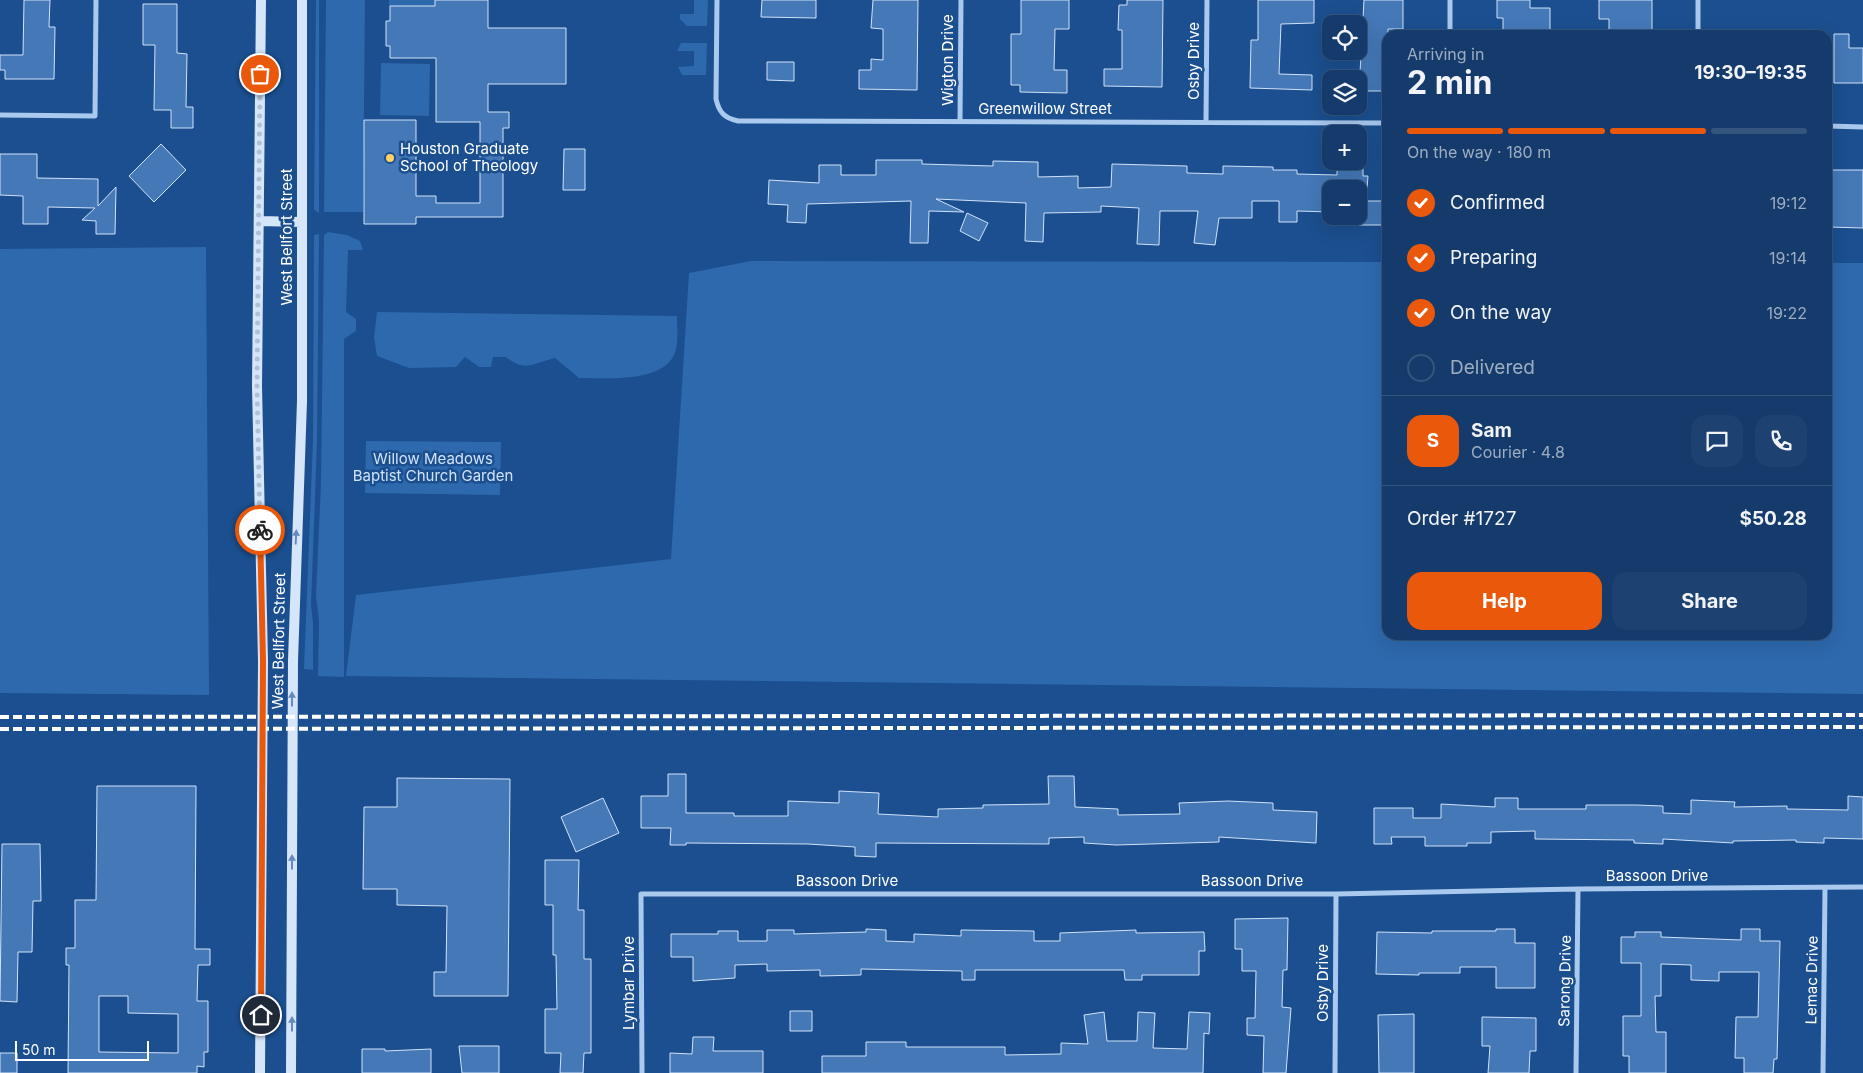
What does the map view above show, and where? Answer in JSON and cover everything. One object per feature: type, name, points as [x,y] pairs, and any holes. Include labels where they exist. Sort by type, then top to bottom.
[{"type":"main road","name":"West Bellfort Street","points":[[260,1073],[263,661],[257,386],[261,0]]},
{"type":"main road","name":"West Bellfort Street","points":[[292,1073],[293,661],[302,401],[302,0]]},
{"type":"main road","points":[[259,221],[302,222]]},
{"type":"street","points":[[0,115],[95,116],[96,0]]},
{"type":"street","name":"Greenwillow Street","points":[[718,0],[716,99],[718,108],[724,116],[738,121],[1382,123]]},
{"type":"street","name":"Wigton Drive","points":[[960,0],[960,121]]},
{"type":"street","name":"Osby Drive","points":[[1206,122],[1207,0]]},
{"type":"street","points":[[1450,0],[1450,30]]},
{"type":"street","points":[[1698,0],[1698,30]]},
{"type":"street","points":[[1832,126],[1863,127]]},
{"type":"street","name":"Bassoon Drive","points":[[641,894],[1336,894],[1578,889],[1863,887]]},
{"type":"street","name":"Lemac Drive","points":[[1823,1073],[1826,888]]},
{"type":"street","name":"Sarong Drive","points":[[1576,1073],[1578,889]]},
{"type":"street","name":"Lymbar Drive","points":[[641,894],[642,1073]]},
{"type":"street","name":"Osby Drive","points":[[1335,1073],[1336,894]]},
{"type":"green space","points":[[316,0],[319,0],[319,213],[314,210]]},
{"type":"green space","points":[[326,0],[365,0],[363,212],[324,212]]},
{"type":"green space","points":[[389,0],[435,0],[435,6],[389,6]]},
{"type":"green space","points":[[694,0],[708,0],[707,26],[687,26],[680,19],[680,14],[694,14]]},
{"type":"green space","points":[[681,43],[707,43],[706,75],[682,75],[678,67],[694,66],[694,51],[677,51]]},
{"type":"green space","points":[[381,63],[430,64],[429,116],[380,115]]},
{"type":"green space","points":[[328,232],[347,235],[360,241],[363,250],[348,250],[346,312],[356,319],[356,331],[344,339],[344,677],[318,676],[319,620],[316,596],[321,484],[324,235]]},
{"type":"green space","points":[[319,234],[317,441],[311,605],[313,670],[304,669],[313,441],[314,235]]},
{"type":"green space","points":[[206,247],[209,695],[0,693],[0,249]]},
{"type":"green space","points":[[751,261],[1382,262],[1382,640],[1832,640],[1832,263],[1863,263],[1863,694],[346,676],[356,595],[671,559],[689,273]]},
{"type":"green space","points":[[377,312],[677,316],[676,351],[667,364],[657,370],[645,375],[617,378],[579,378],[555,358],[524,366],[506,357],[493,357],[491,367],[479,367],[465,357],[456,367],[409,368],[377,356],[374,337]]},
{"type":"green space","name":"Willow Meadows Baptist Church Garden","points":[[366,441],[501,442],[500,495],[365,493]]},
{"type":"building","points":[[24,0],[50,0],[49,27],[55,27],[54,79],[5,79],[5,70],[0,70],[0,55],[23,55]]},
{"type":"building","points":[[435,0],[488,0],[488,28],[566,28],[566,84],[488,84],[488,112],[509,112],[509,128],[503,128],[503,217],[416,217],[416,224],[364,224],[364,120],[416,120],[416,196],[436,196],[436,203],[480,203],[480,122],[436,122],[436,58],[390,58],[390,46],[386,46],[386,21],[390,21],[390,6],[435,6]]},
{"type":"building","points":[[762,0],[816,0],[816,18],[761,17]]},
{"type":"building","points":[[873,0],[918,0],[917,90],[859,89],[859,70],[871,70],[871,59],[883,60],[883,29],[871,28]]},
{"type":"building","points":[[1021,0],[1069,0],[1069,29],[1055,29],[1054,70],[1067,70],[1067,93],[1020,92],[1020,85],[1011,85],[1011,34],[1021,34]]},
{"type":"building","points":[[1127,0],[1163,0],[1162,87],[1104,86],[1104,69],[1122,69],[1122,30],[1118,30],[1119,5],[1127,5]]},
{"type":"building","points":[[1258,0],[1314,0],[1314,23],[1281,24],[1279,74],[1312,75],[1312,90],[1250,88],[1251,40],[1258,40]]},
{"type":"building","points":[[1364,0],[1403,0],[1403,29],[1382,30],[1382,91],[1367,91],[1367,70],[1360,70],[1361,60],[1367,60],[1367,15],[1363,15]]},
{"type":"building","points":[[1497,0],[1530,0],[1530,8],[1550,8],[1550,30],[1503,30],[1503,18],[1497,18]]},
{"type":"building","points":[[1599,0],[1652,0],[1652,30],[1609,30],[1609,19],[1599,19]]},
{"type":"building","points":[[143,4],[177,4],[177,53],[187,54],[186,107],[193,107],[193,128],[171,128],[171,110],[154,110],[155,45],[143,45]]},
{"type":"building","points":[[1834,34],[1849,34],[1849,48],[1863,48],[1863,83],[1834,83]]},
{"type":"building","points":[[767,62],[794,62],[794,81],[767,80]]},
{"type":"building","points":[[161,144],[186,170],[154,202],[129,176]]},
{"type":"building","points":[[564,149],[585,149],[585,190],[563,190]]},
{"type":"building","points":[[0,154],[37,154],[37,178],[98,179],[98,206],[116,187],[115,234],[96,234],[96,221],[82,220],[95,208],[48,207],[48,224],[23,224],[23,196],[0,195]]},
{"type":"building","points":[[876,160],[922,160],[922,164],[993,166],[993,161],[1038,162],[1038,177],[1078,176],[1078,188],[1111,187],[1112,164],[1187,166],[1187,173],[1223,174],[1223,166],[1273,167],[1273,170],[1297,170],[1297,174],[1337,175],[1337,170],[1363,170],[1363,176],[1368,176],[1367,189],[1367,180],[1322,180],[1322,212],[1297,211],[1297,222],[1279,222],[1279,201],[1252,201],[1252,218],[1219,218],[1215,245],[1194,243],[1198,211],[1160,211],[1159,245],[1137,244],[1139,208],[1101,206],[1101,212],[1044,213],[1043,242],[1025,241],[1026,203],[936,199],[964,212],[929,211],[928,243],[910,243],[911,201],[807,204],[806,223],[787,222],[788,205],[768,204],[769,180],[819,183],[819,165],[841,165],[841,175],[876,175]]},
{"type":"building","points":[[1832,170],[1863,170],[1863,228],[1832,227]]},
{"type":"building","points":[[1367,201],[1382,201],[1382,225],[1367,225]]},
{"type":"building","points":[[967,213],[988,223],[979,241],[960,231]]},
{"type":"building","points":[[668,774],[686,774],[686,813],[734,813],[734,816],[788,816],[788,801],[839,803],[839,791],[879,793],[878,814],[938,817],[938,809],[983,808],[983,805],[1049,804],[1048,776],[1074,776],[1075,807],[1118,809],[1118,815],[1180,814],[1179,803],[1228,801],[1273,803],[1273,810],[1317,812],[1316,843],[1219,837],[1219,842],[1116,845],[1084,843],[1084,837],[1049,838],[1049,844],[876,843],[876,857],[855,856],[855,847],[808,844],[686,843],[686,845],[670,845],[671,828],[641,828],[641,796],[668,796]]},
{"type":"building","points":[[397,778],[510,779],[508,996],[434,996],[434,972],[446,972],[447,906],[397,905],[397,889],[363,889],[364,807],[397,807]]},
{"type":"building","points":[[97,786],[196,786],[195,949],[210,949],[210,965],[198,965],[197,1001],[208,1001],[208,1052],[204,1052],[204,1067],[197,1066],[197,1073],[68,1073],[69,965],[66,965],[66,948],[75,948],[75,900],[96,900]],"holes":[[[99,996],[128,996],[128,1013],[178,1014],[178,1053],[99,1052]]]},
{"type":"building","points":[[1848,796],[1863,797],[1863,839],[1824,838],[1824,843],[1796,842],[1796,840],[1733,841],[1733,843],[1663,839],[1663,844],[1634,843],[1634,840],[1535,839],[1535,831],[1491,832],[1491,843],[1467,843],[1467,846],[1425,846],[1425,837],[1391,837],[1392,844],[1374,844],[1374,808],[1413,808],[1413,818],[1441,818],[1441,804],[1495,807],[1495,798],[1518,798],[1518,809],[1586,809],[1586,805],[1636,805],[1663,806],[1663,813],[1691,814],[1691,800],[1735,802],[1734,807],[1787,806],[1787,809],[1848,810]]},
{"type":"building","points":[[603,798],[619,833],[576,852],[561,817]]},
{"type":"building","points":[[2,844],[40,844],[41,901],[33,901],[32,952],[18,952],[17,1002],[0,1001]]},
{"type":"building","points":[[545,860],[579,860],[578,910],[584,910],[584,959],[591,959],[591,1053],[584,1053],[583,1073],[560,1073],[561,1053],[545,1053],[545,1009],[557,1009],[556,955],[553,955],[553,905],[545,905]]},
{"type":"building","points":[[1288,918],[1287,970],[1283,970],[1282,1007],[1291,1008],[1286,1073],[1263,1073],[1264,1036],[1247,1035],[1247,1018],[1255,1018],[1256,971],[1242,971],[1242,949],[1235,949],[1235,919]]},
{"type":"building","points":[[866,929],[886,930],[886,941],[914,942],[914,934],[961,936],[961,930],[1034,931],[1034,941],[1060,941],[1060,933],[1136,930],[1136,933],[1204,932],[1205,951],[1199,951],[1199,975],[1142,975],[1142,980],[1125,980],[1124,970],[975,970],[975,980],[962,980],[962,971],[861,969],[861,975],[820,976],[820,970],[767,971],[767,964],[735,965],[735,978],[693,981],[693,957],[671,957],[671,934],[718,934],[718,931],[738,931],[738,941],[767,941],[767,930],[794,930],[794,934],[866,932]]},
{"type":"building","points":[[1496,929],[1515,929],[1515,943],[1535,943],[1535,988],[1496,988],[1496,967],[1460,967],[1460,973],[1419,973],[1419,975],[1376,974],[1377,932],[1432,933],[1432,931],[1496,931]]},
{"type":"building","points":[[1741,929],[1760,929],[1760,941],[1780,941],[1777,1059],[1774,1059],[1773,1073],[1744,1073],[1744,1058],[1735,1058],[1736,1017],[1758,1017],[1759,972],[1719,972],[1719,981],[1691,980],[1691,965],[1661,964],[1661,996],[1655,996],[1656,1032],[1666,1032],[1666,1073],[1629,1073],[1629,1056],[1623,1056],[1623,1016],[1641,1016],[1641,963],[1621,963],[1621,937],[1635,937],[1635,932],[1661,932],[1661,937],[1741,940]]},
{"type":"building","points":[[790,1011],[812,1011],[812,1031],[790,1031]]},
{"type":"building","points":[[1104,1012],[1107,1041],[1137,1041],[1138,1012],[1155,1013],[1153,1048],[1187,1049],[1189,1012],[1210,1013],[1209,1034],[1204,1033],[1203,1073],[822,1073],[822,1056],[866,1056],[866,1042],[906,1042],[906,1047],[1005,1047],[1005,1055],[1061,1054],[1061,1043],[1088,1044],[1084,1015]]},
{"type":"building","points":[[1414,1014],[1414,1073],[1379,1073],[1378,1015]]},
{"type":"building","points":[[1482,1017],[1536,1018],[1536,1051],[1530,1051],[1529,1073],[1488,1073],[1490,1046],[1482,1046]]},
{"type":"building","points":[[693,1037],[714,1037],[713,1051],[763,1051],[763,1073],[670,1073],[670,1053],[692,1054]]},
{"type":"building","points":[[459,1046],[499,1046],[499,1073],[462,1073]]},
{"type":"building","points":[[362,1049],[385,1049],[385,1051],[431,1049],[431,1073],[362,1073]]},
{"type":"building","points":[[0,1053],[17,1053],[17,1073],[0,1073]]},
{"type":"railway","points":[[0,717],[1863,715]]},
{"type":"railway","points":[[0,729],[1863,727]]},
{"type":"way so far","points":[[260,74],[257,386],[260,530]]},
{"type":"place","name":"Houston Graduate School of Theology","points":[[390,158]]},
{"type":"route","points":[[260,530],[263,661],[261,1015]]}]
